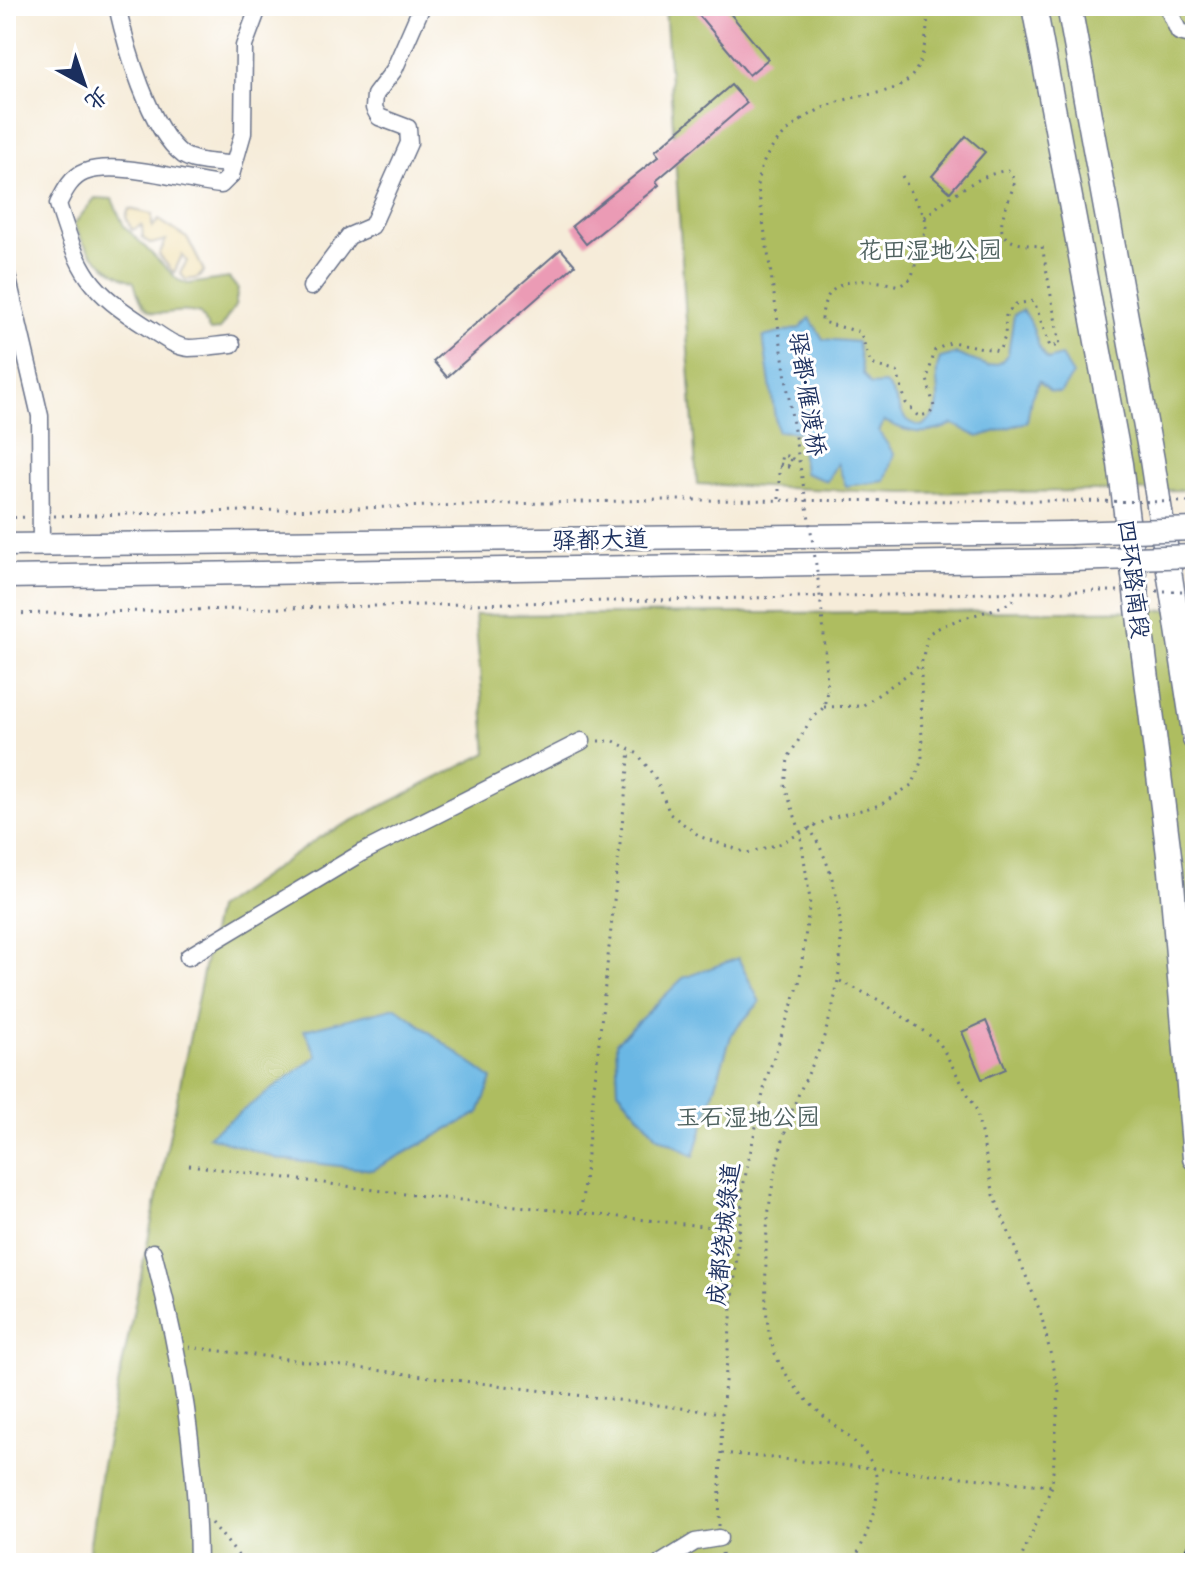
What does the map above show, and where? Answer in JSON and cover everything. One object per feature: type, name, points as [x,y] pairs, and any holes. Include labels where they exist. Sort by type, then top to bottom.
[{"type":"highway","name":"四环路南段","points":[[1034,6],[1120,464],[1171,871],[1195,1158]]},
{"type":"highway","name":"四环路南段","points":[[1069,6],[1152,460],[1195,739]]},
{"type":"main road","name":"驿都大道","points":[[6,545],[1195,529]]},
{"type":"main road","name":"驿都大道","points":[[6,577],[1195,556]]},
{"type":"street","points":[[117,6],[132,70],[164,129],[182,154],[194,160],[226,164],[231,175]]},
{"type":"street","points":[[232,344],[187,348],[174,344],[91,286],[72,249],[58,204],[67,186],[83,172],[126,168],[180,181],[221,185],[231,175],[243,133],[244,46],[259,6]]},
{"type":"street","points":[[311,287],[349,236],[372,226],[409,143],[408,128],[379,117],[374,108],[375,95],[394,70],[422,6]]},
{"type":"street","points":[[1167,6],[1179,32],[1195,36]]},
{"type":"street","points":[[6,271],[40,416],[41,544]]},
{"type":"street","points":[[188,957],[361,853],[582,741]]},
{"type":"street","points":[[153,1252],[178,1346],[197,1514],[198,1563]]},
{"type":"street","points":[[661,1563],[695,1542],[719,1538]]},
{"type":"path","name":"驿都·雁渡桥","points":[[827,691],[825,625],[811,512],[799,458],[757,183],[767,153],[782,134],[802,120],[828,105],[898,87],[914,76],[925,53],[928,6]]},
{"type":"path","points":[[902,176],[925,217],[926,228],[911,279],[899,286],[877,280],[844,282],[833,290],[822,312],[822,322],[860,332],[871,364],[897,372],[906,403],[918,416],[930,414],[934,407],[927,379],[935,350],[952,342],[999,351],[1005,337],[1006,314],[1016,304],[1034,301],[1050,347],[1060,345],[1042,246],[1014,245],[1005,238],[1001,226],[1001,215],[1015,181],[1008,170],[977,181],[942,202],[925,217]]},
{"type":"path","points":[[779,499],[779,467],[789,467],[791,457],[782,455],[780,464],[788,466],[792,459],[799,458]]},
{"type":"path","points":[[6,518],[779,499],[1195,502]]},
{"type":"path","points":[[6,614],[1195,591]]},
{"type":"path","points":[[582,741],[614,741],[638,754],[656,779],[670,814],[701,837],[747,853],[779,844],[809,827],[880,805],[913,784],[922,759],[921,665],[928,634],[947,622],[1012,602],[1015,593]]},
{"type":"path","points":[[824,707],[862,706],[921,665]]},
{"type":"path","name":"成都绕城绿道","points":[[724,1563],[719,1538],[722,1413],[744,1182],[766,1080],[799,984],[810,900],[800,831],[785,787],[788,758],[810,721],[824,707],[827,691]]},
{"type":"path","points":[[581,1212],[630,750]]},
{"type":"path","points":[[809,827],[824,851],[839,901],[840,981],[821,1044],[792,1111],[778,1155],[766,1224],[768,1322],[779,1363],[809,1400],[875,1466],[880,1481],[876,1504],[853,1563]]},
{"type":"path","points":[[840,981],[879,1000],[939,1042],[976,1109],[994,1195],[1041,1314],[1059,1390],[1052,1486],[1019,1563]]},
{"type":"path","points":[[189,1165],[405,1194],[740,1230]]},
{"type":"path","points":[[178,1346],[722,1413]]},
{"type":"path","points":[[720,1452],[1052,1486]]},
{"type":"path","points":[[197,1514],[217,1525],[244,1563]]},
{"type":"green space","name":"花田湿地公园","points":[[665,6],[1195,6],[1195,490],[903,493],[697,484]]},
{"type":"green space","points":[[95,198],[112,199],[124,226],[178,280],[188,284],[229,278],[238,289],[235,306],[219,330],[210,331],[200,314],[152,312],[139,298],[134,282],[114,272],[90,251],[74,224]]},
{"type":"green space","name":"玉石湿地公园","points":[[1195,610],[1195,1563],[87,1563],[102,1464],[216,909],[320,837],[487,753],[475,615]]},
{"type":"sand","points":[[129,209],[152,214],[152,227],[159,220],[188,239],[204,271],[198,278],[186,280],[180,273],[187,261],[182,255],[174,273],[159,255],[166,240],[151,244],[143,238],[142,225],[132,230],[126,217]]},
{"type":"water","points":[[1022,310],[1030,321],[1043,354],[1048,360],[1061,356],[1073,375],[1060,393],[1050,391],[1039,381],[1031,398],[1027,422],[978,437],[953,424],[935,431],[918,432],[884,421],[879,432],[894,454],[885,481],[846,486],[837,463],[827,481],[804,473],[799,432],[777,431],[763,337],[800,328],[810,318],[823,339],[857,342],[863,374],[871,385],[885,384],[903,415],[922,426],[936,411],[940,358],[956,354],[988,366],[1000,363],[1008,354],[1014,315]]},
{"type":"water","points":[[738,958],[760,1002],[732,1033],[694,1156],[657,1136],[618,1090],[616,1043],[683,978]]},
{"type":"water","points":[[396,1007],[492,1079],[479,1113],[373,1170],[279,1159],[208,1136],[317,1056],[304,1030]]},
{"type":"building","points":[[691,6],[724,6],[768,59],[749,75]]},
{"type":"building","points":[[731,85],[747,103],[656,181],[659,185],[586,244],[572,226],[659,156],[655,151]]},
{"type":"building","points":[[966,136],[985,152],[950,192],[932,176]]},
{"type":"building","points":[[561,249],[575,265],[447,377],[433,361]]},
{"type":"building","points":[[986,1021],[1006,1069],[982,1079],[962,1032]]},
{"type":"railway","points":[[1175,1563],[1195,1538]]}]
